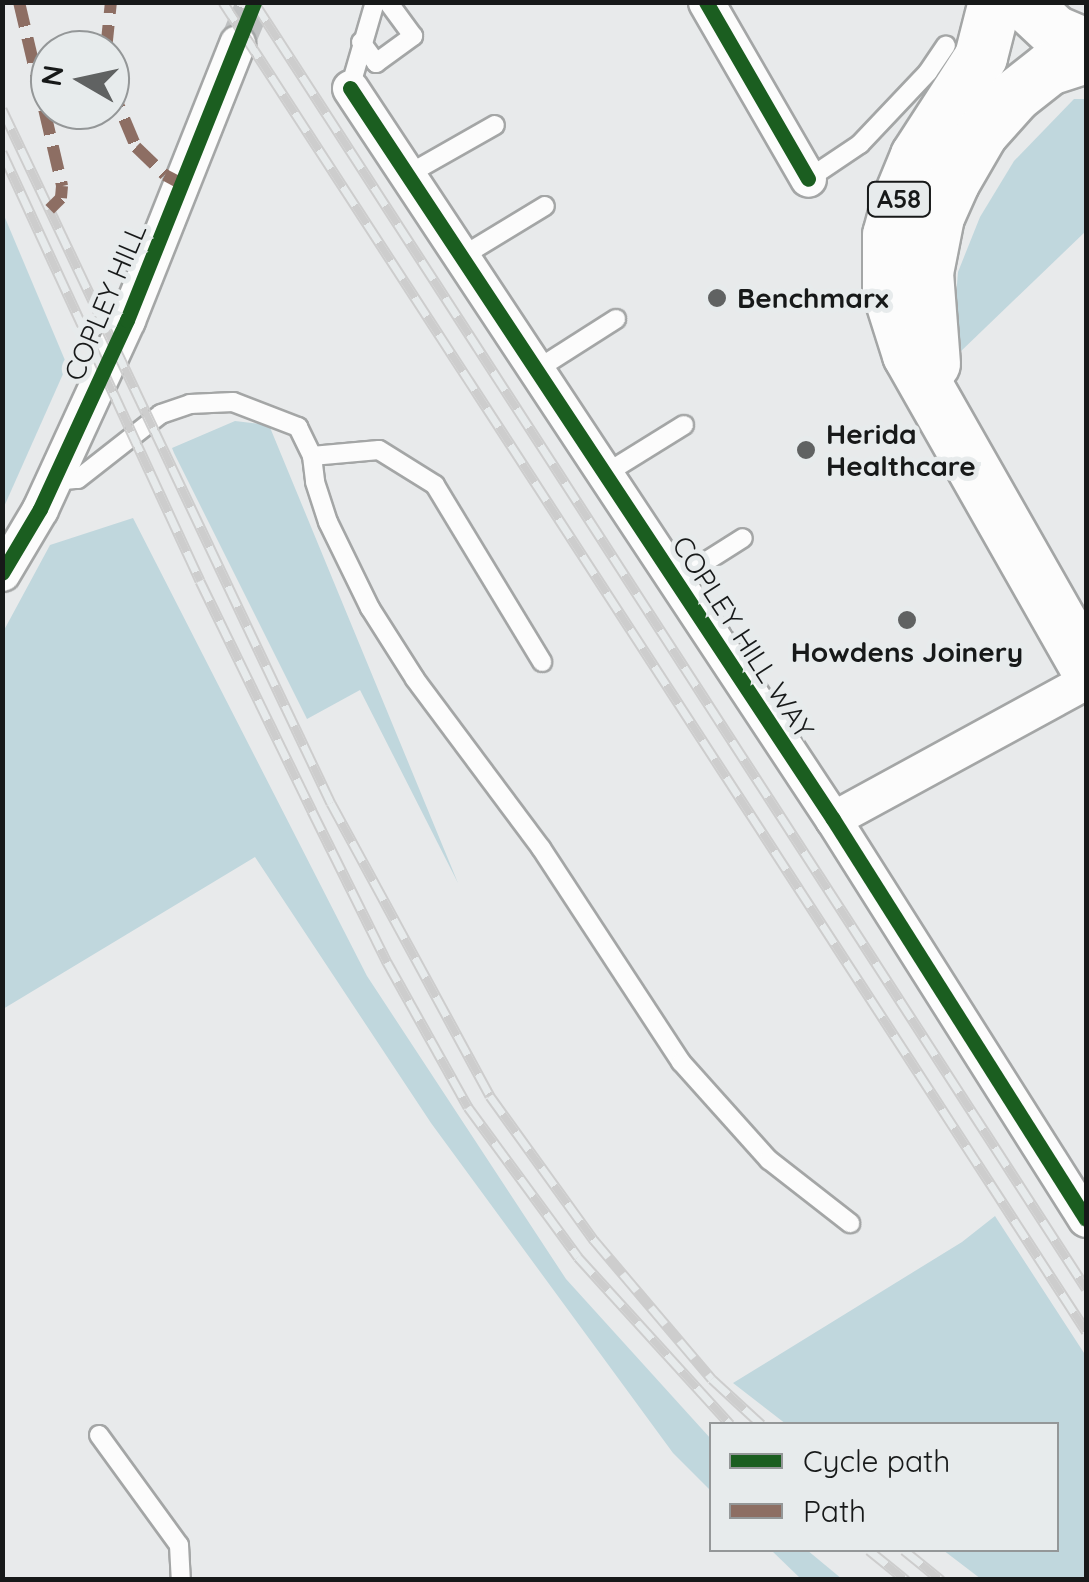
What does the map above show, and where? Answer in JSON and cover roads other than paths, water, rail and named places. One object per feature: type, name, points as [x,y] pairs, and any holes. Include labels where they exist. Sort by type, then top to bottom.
[{"type":"main road","name":"A58","points":[[995,2],[982,57],[916,156],[889,235],[889,292],[896,326],[1086,668]]},
{"type":"main road","points":[[1023,2],[1055,32],[1086,45]]},
{"type":"main road","name":"A58","points":[[940,406],[927,299],[930,245],[938,217],[982,133],[1016,96],[1049,70],[1086,57]]},
{"type":"street","points":[[706,2],[808,179]]},
{"type":"street","name":"COPLEY HILL","points":[[2,573],[53,482],[127,320],[237,44]]},
{"type":"street","name":"COPLEY HILL WAY","points":[[350,88],[832,819],[1086,1219]]},
{"type":"street","points":[[832,819],[1086,681]]},
{"type":"lane","points":[[350,88],[360,42],[375,2]]},
{"type":"lane","points":[[360,42],[376,63],[413,36],[388,2]]},
{"type":"lane","points":[[808,179],[860,144],[928,72],[946,45]]},
{"type":"lane","points":[[407,174],[495,125]]},
{"type":"lane","points":[[462,257],[545,206]]},
{"type":"lane","points":[[536,370],[616,318]]},
{"type":"lane","points":[[53,482],[78,479],[161,414],[190,404],[233,402],[298,427],[312,456],[315,482],[328,522],[370,608],[415,678],[541,848],[681,1062],[769,1160],[850,1223]]},
{"type":"lane","points":[[605,474],[684,425]]},
{"type":"lane","points":[[312,456],[378,450],[435,485],[542,662]]},
{"type":"lane","points":[[675,581],[743,538]]},
{"type":"lane","points":[[99,1435],[178,1545],[181,1580]]},
{"type":"tunnel","points":[[237,43],[254,2]]},
{"type":"railway","points":[[223,2],[1086,1331]]},
{"type":"railway","points":[[254,2],[1086,1288]]},
{"type":"railway","points":[[2,109],[331,803],[490,1096],[594,1240],[712,1379],[759,1422]]},
{"type":"railway","points":[[2,152],[200,581],[312,811],[387,962],[468,1107],[578,1257],[728,1422]]},
{"type":"railway","points":[[871,1552],[906,1580]]},
{"type":"railway","points":[[906,1552],[941,1580]]},
{"type":"place","name":"Benchmarx","points":[[717,298]]},
{"type":"place","name":"Herida Healthcare","points":[[806,450]]},
{"type":"place","name":"Howdens Joinery","points":[[907,620]]}]
